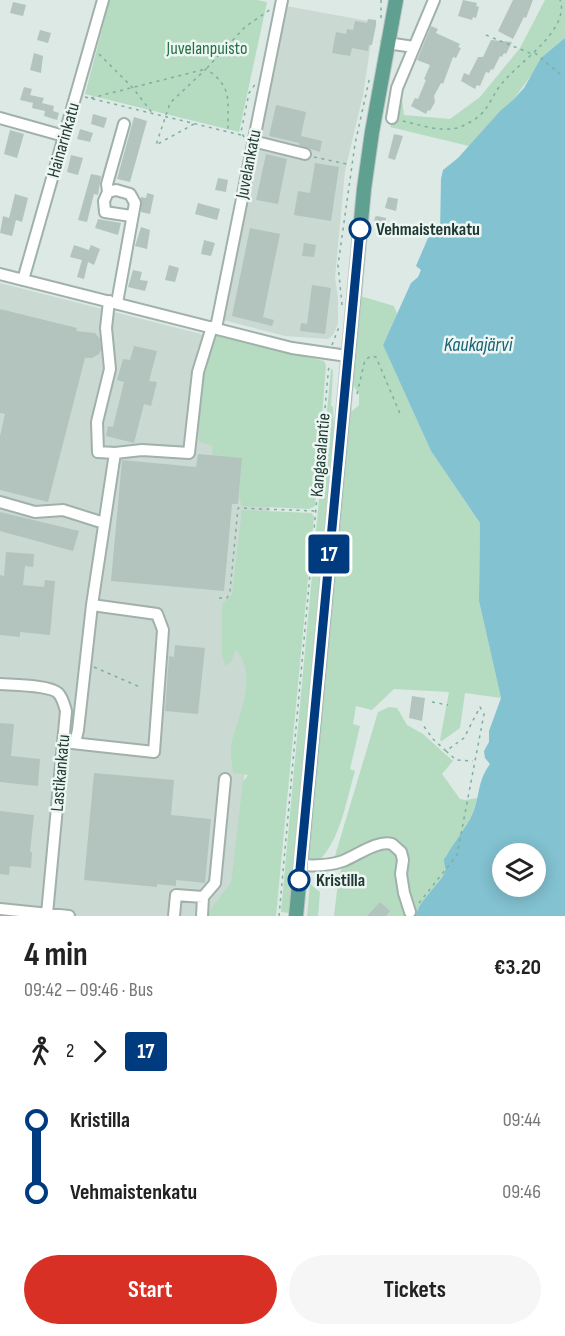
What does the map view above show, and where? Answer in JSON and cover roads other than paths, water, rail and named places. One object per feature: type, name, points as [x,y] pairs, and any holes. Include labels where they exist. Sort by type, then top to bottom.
[{"type":"main road","name":"Kangasalantie","points":[[296,916],[366,171],[396,0]]},
{"type":"street","name":"Hainarinkatu","points":[[24,280],[102,0]]},
{"type":"street","name":"Juvelankatu","points":[[115,453],[142,450],[189,453],[198,372],[214,328],[282,0]]},
{"type":"street","points":[[392,118],[397,88],[434,0]]},
{"type":"street","points":[[387,43],[414,47]]},
{"type":"street","points":[[0,118],[64,136]]},
{"type":"street","points":[[124,124],[104,201],[105,212],[131,216]]},
{"type":"street","points":[[253,141],[305,154]]},
{"type":"street","points":[[75,743],[92,605],[115,453],[98,452],[97,422],[110,369],[106,328],[131,216],[135,208],[130,194],[116,190],[108,192]]},
{"type":"street","points":[[0,274],[292,348],[347,356]]},
{"type":"street","points":[[0,502],[34,512],[63,510],[104,523]]},
{"type":"street","points":[[63,742],[154,752],[163,630],[157,614],[92,605]]},
{"type":"street","name":"Lastikankatu","points":[[0,684],[57,692],[63,700],[66,711],[46,914]]},
{"type":"street","points":[[202,916],[203,897],[215,883],[225,779]]},
{"type":"street","points":[[301,865],[325,866],[380,845],[392,844],[400,852],[403,860],[401,874],[410,912]]},
{"type":"street","points":[[174,916],[176,895],[203,897]]},
{"type":"street","points":[[0,909],[69,916]]},
{"type":"water","name":"Kaukajärvi","points":[[565,38],[565,916],[416,916],[420,905],[444,874],[444,860],[474,810],[483,777],[490,764],[485,758],[484,751],[489,742],[489,731],[501,698],[479,601],[480,523],[431,451],[383,345],[411,283],[418,277],[421,270],[416,266],[428,238],[440,233],[443,170],[458,158],[524,88],[541,58]]},
{"type":"place","name":"Vehmaistenkatu","points":[[360,229]]},
{"type":"place","name":"Kristilla","points":[[299,880]]},
{"type":"park label","name":"Juvelanpuisto","points":[[207,48]]}]
